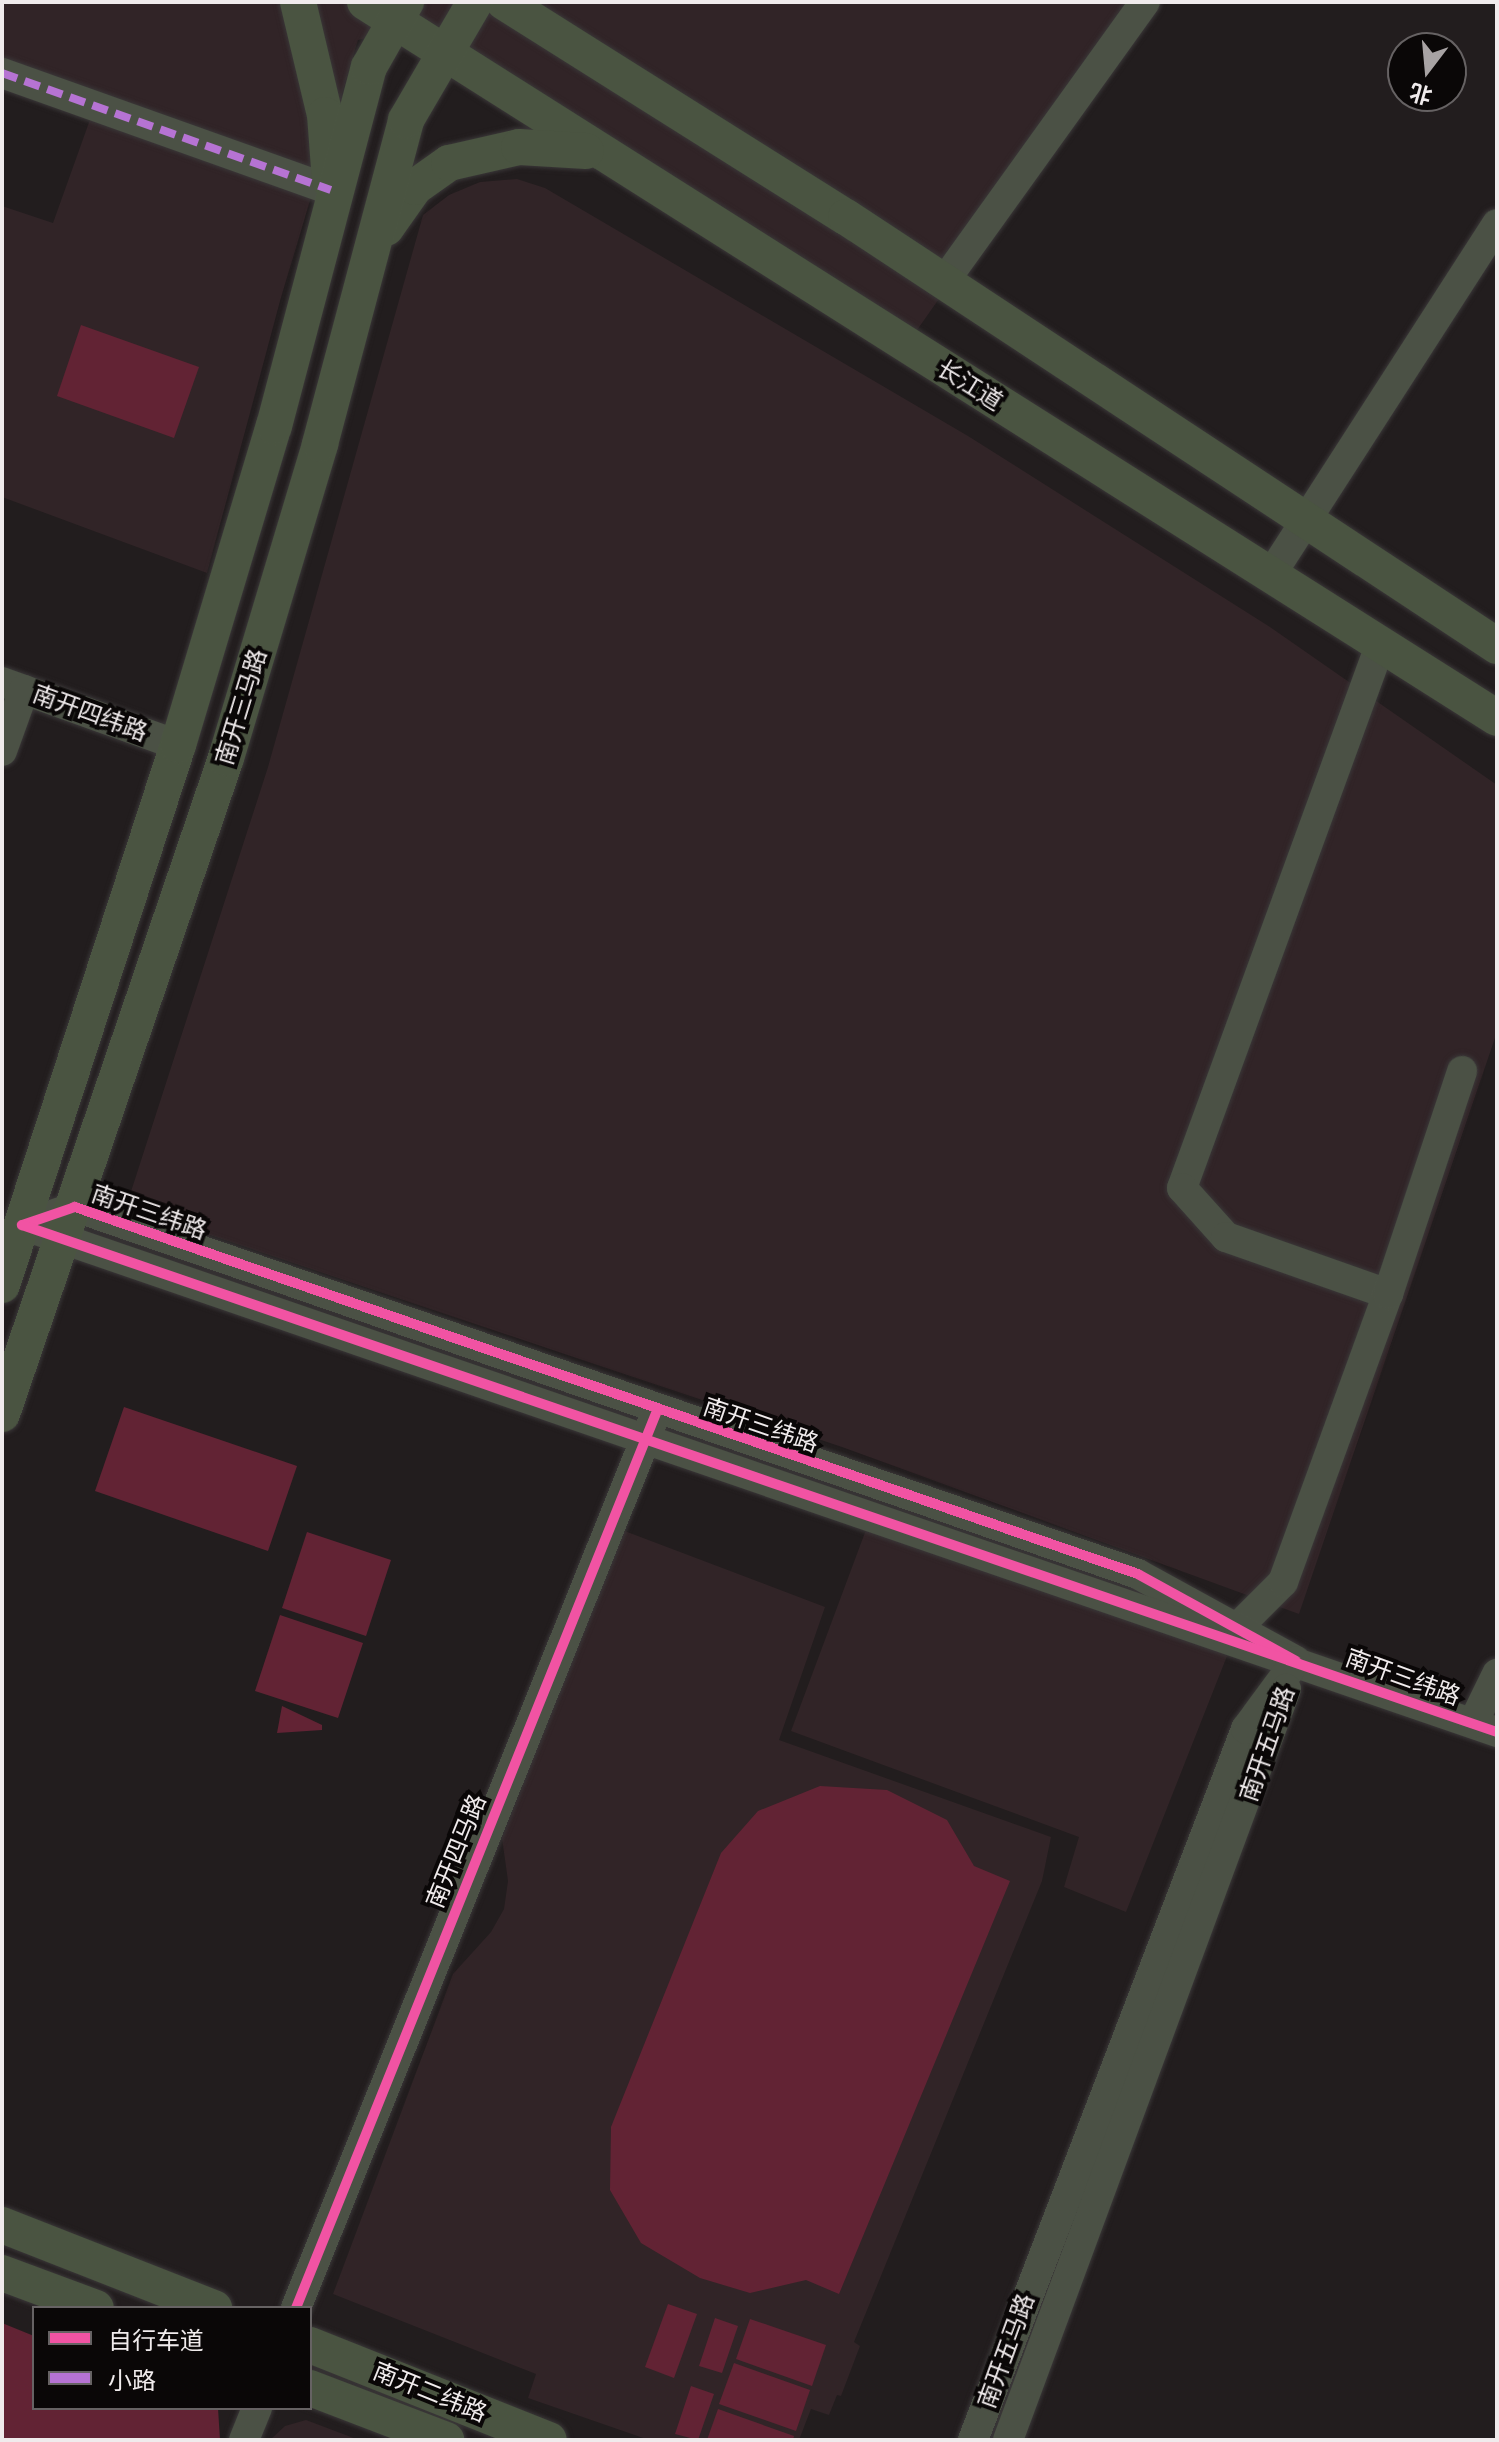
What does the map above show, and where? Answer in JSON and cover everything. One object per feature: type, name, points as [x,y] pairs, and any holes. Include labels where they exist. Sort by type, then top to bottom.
[{"type":"main road","points":[[298,2],[325,115],[330,204]]},
{"type":"main road","name":"长江道","points":[[365,2],[413,26],[600,154],[1272,573],[1497,718]]},
{"type":"main road","points":[[483,4],[544,27],[943,283],[1497,646]]},
{"type":"main road","name":"南开三马路","points":[[2,1285],[12,1221],[178,745],[274,426],[330,204],[376,50],[413,26],[483,4]]},
{"type":"main road","name":"南开三马路","points":[[2,1414],[226,758],[320,444],[403,131],[413,26]]},
{"type":"main road","points":[[367,259],[415,187],[449,163],[494,150],[543,145],[600,154]]},
{"type":"main road","points":[[2,2225],[209,2306]]},
{"type":"main road","points":[[2,2273],[91,2306]]},
{"type":"main road","name":"南开二纬路","points":[[312,2346],[549,2440]]},
{"type":"main road","name":"南开二纬路","points":[[312,2389],[446,2440]]},
{"type":"street","points":[[943,283],[1145,2]]},
{"type":"street","points":[[2,73],[330,204]]},
{"type":"street","points":[[1272,573],[1497,224]]},
{"type":"street","points":[[1381,643],[1182,1188],[1226,1237],[1388,1294]]},
{"type":"street","points":[[2,751],[13,686]]},
{"type":"street","name":"南开四纬路","points":[[13,686],[178,745]]},
{"type":"street","points":[[1237,1628],[1283,1582],[1388,1294],[1462,1071]]},
{"type":"street","name":"南开三纬路","points":[[12,1221],[69,1222],[657,1411],[1138,1574],[1296,1661]]},
{"type":"street","name":"南开三纬路","points":[[69,1222],[645,1440],[1296,1661],[1489,1721]]},
{"type":"street","name":"南开四马路","points":[[297,2306],[657,1411]]},
{"type":"street","name":"南开五马路","points":[[973,2440],[1246,1729],[1296,1661]]},
{"type":"street","name":"南开五马路","points":[[1008,2440],[1296,1661]]},
{"type":"street","points":[[1489,1721],[1497,1674]]},
{"type":"street","points":[[244,2440],[256,2410]]},
{"type":"shaded area","points":[[2,2],[1147,2],[915,333],[431,22],[358,40],[280,301],[207,573],[2,497],[2,206],[53,223],[97,100],[2,63]]},
{"type":"shaded area","points":[[517,179],[545,188],[968,436],[1270,627],[1497,785],[1497,1032],[1299,1614],[842,1447],[126,1207],[268,767],[423,215],[449,195],[480,182]]},
{"type":"shaded area","points":[[81,325],[199,367],[174,438],[57,396]]},
{"type":"shaded area","points":[[124,1407],[297,1466],[268,1551],[95,1491]]},
{"type":"shaded area","points":[[867,1527],[1229,1651],[1126,1912],[1064,1887],[1079,1837],[791,1731]]},
{"type":"shaded area","points":[[622,1530],[825,1607],[779,1740],[1051,1837],[1042,1881],[854,2342],[860,2346],[841,2396],[837,2395],[829,2415],[811,2409],[799,2440],[649,2440],[528,2398],[536,2374],[333,2294],[453,1974],[491,1932],[504,1909],[508,1881],[502,1838]]},
{"type":"shaded area","points":[[307,1532],[391,1560],[366,1636],[282,1608]]},
{"type":"shaded area","points":[[280,1615],[363,1643],[338,1718],[255,1691]]},
{"type":"shaded area","points":[[282,1706],[322,1725],[322,1730],[277,1733]]},
{"type":"shaded area","points":[[820,1786],[887,1790],[947,1820],[974,1866],[1010,1881],[839,2294],[806,2280],[750,2293],[700,2278],[641,2243],[610,2190],[611,2127],[721,1853],[758,1811]]},
{"type":"shaded area","points":[[668,2304],[697,2314],[674,2378],[645,2367]]},
{"type":"shaded area","points":[[715,2318],[738,2326],[722,2373],[699,2366]]},
{"type":"shaded area","points":[[750,2319],[826,2345],[812,2386],[736,2359]]},
{"type":"shaded area","points":[[2,2323],[32,2335],[32,2410],[218,2410],[220,2440],[2,2440]]},
{"type":"shaded area","points":[[734,2363],[810,2390],[796,2431],[719,2404]]},
{"type":"shaded area","points":[[691,2386],[714,2394],[698,2440],[675,2434]]},
{"type":"shaded area","points":[[718,2409],[794,2436],[793,2440],[707,2440]]},
{"type":"shaded area","points":[[306,2420],[359,2440],[270,2440],[285,2426]]},
{"type":"marked path","points":[[2,73],[331,190]]},
{"type":"cycle path","points":[[1296,1661],[1138,1574],[75,1207],[22,1225],[1497,1732]]},
{"type":"cycle path","points":[[297,2306],[657,1411]]}]
